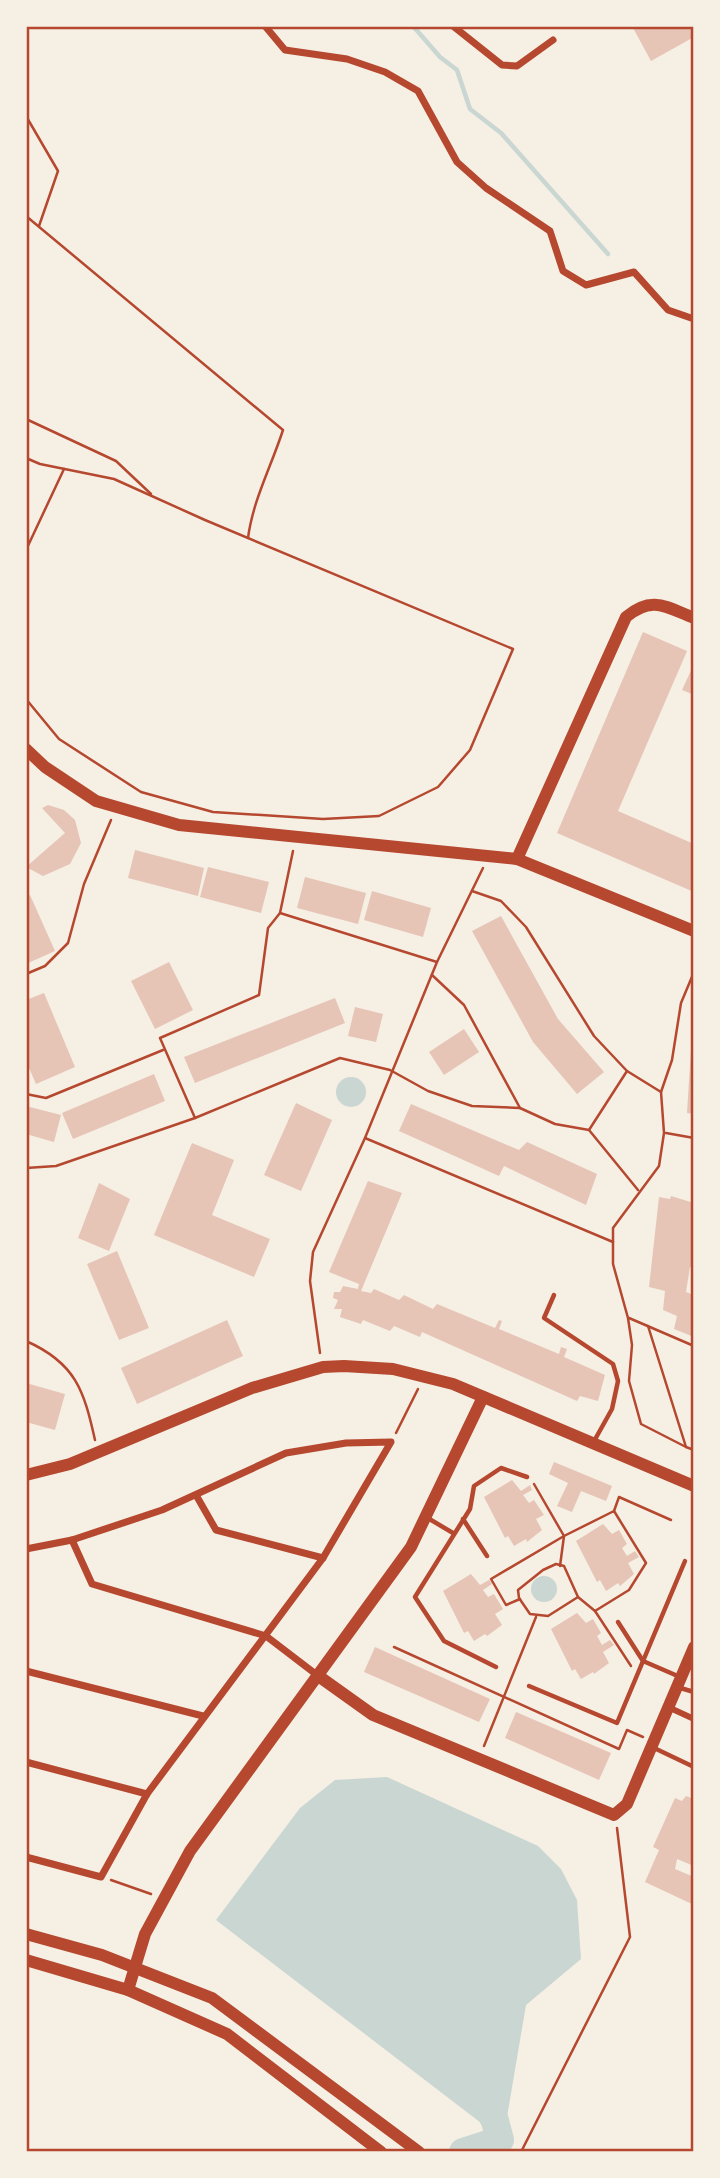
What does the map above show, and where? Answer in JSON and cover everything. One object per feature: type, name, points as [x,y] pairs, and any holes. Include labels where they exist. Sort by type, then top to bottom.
[{"type":"street","points":[[265,26],[285,50],[347,59],[384,72],[418,91],[457,162],[486,188],[550,231],[563,271],[586,285],[634,272],[668,310],[694,319]]},
{"type":"street","points":[[453,26],[502,65],[517,66],[553,40]]},
{"type":"street","points":[[517,859],[626,617],[640,605],[657,603],[694,618]]},
{"type":"street","points":[[26,749],[45,767],[96,801],[179,825],[517,859],[694,931]]},
{"type":"street","points":[[26,1475],[70,1464],[252,1388],[323,1367],[393,1369],[453,1384],[694,1486]]},
{"type":"street","points":[[128,1990],[145,1934],[190,1850],[411,1547],[482,1397]]},
{"type":"street","points":[[26,1549],[72,1540],[162,1510],[286,1452],[346,1443],[391,1442]]},
{"type":"street","points":[[26,1857],[102,1877],[147,1794],[323,1558],[391,1442]]},
{"type":"street","points":[[196,1494],[216,1530],[323,1558]]},
{"type":"street","points":[[72,1540],[92,1584],[266,1636],[373,1716],[614,1815],[627,1804],[694,1647]]},
{"type":"street","points":[[26,1671],[203,1716]]},
{"type":"street","points":[[668,1707],[694,1718]]},
{"type":"street","points":[[26,1762],[147,1794]]},
{"type":"street","points":[[26,1934],[102,1955],[212,1998],[419,2152]]},
{"type":"street","points":[[26,1960],[128,1990],[227,2034],[381,2152]]},
{"type":"lane","points":[[554,1295],[544,1318],[612,1364],[618,1381],[612,1409],[593,1443]]},
{"type":"lane","points":[[496,1667],[444,1641],[415,1597],[470,1509],[474,1486],[501,1468],[527,1477]]},
{"type":"lane","points":[[426,1516],[453,1533]]},
{"type":"lane","points":[[463,1519],[487,1556]]},
{"type":"lane","points":[[530,1686],[617,1723],[685,1562]]},
{"type":"lane","points":[[618,1622],[643,1661],[694,1692]]},
{"type":"lane","points":[[652,1744],[694,1767]]},
{"type":"path","points":[[26,116],[58,172],[39,226]]},
{"type":"path","points":[[26,216],[283,430],[270,469],[252,507],[248,538]]},
{"type":"path","points":[[26,419],[116,461],[153,496]]},
{"type":"path","points":[[26,457],[40,464],[114,479],[513,649],[470,750],[438,787],[379,816],[323,819],[213,812],[141,792],[59,739],[26,699]]},
{"type":"path","points":[[26,550],[64,469]]},
{"type":"path","points":[[26,974],[45,966],[68,943],[84,884],[116,807]]},
{"type":"path","points":[[195,1118],[160,1038],[259,995],[268,928],[280,913],[296,837]]},
{"type":"path","points":[[323,1367],[310,1281],[313,1252],[365,1138],[390,1070],[437,962],[483,872],[482,855]]},
{"type":"path","points":[[472,891],[501,901],[526,926],[594,1036],[627,1072],[662,1092]]},
{"type":"path","points":[[280,913],[437,962]]},
{"type":"path","points":[[694,972],[681,1003],[672,1060],[662,1092],[664,1133],[659,1166],[613,1228],[613,1264],[628,1318],[632,1345],[629,1381],[641,1424],[694,1450]]},
{"type":"path","points":[[432,975],[464,1005],[520,1108]]},
{"type":"path","points":[[26,1094],[46,1098],[164,1050]]},
{"type":"path","points":[[26,1168],[56,1166],[195,1118],[340,1058],[390,1070],[428,1091],[472,1106],[520,1108],[555,1124],[589,1130],[639,1191]]},
{"type":"path","points":[[589,1130],[627,1072]]},
{"type":"path","points":[[664,1133],[694,1138]]},
{"type":"path","points":[[365,1138],[613,1242]]},
{"type":"path","points":[[628,1318],[694,1346]]},
{"type":"path","points":[[648,1326],[686,1447]]},
{"type":"path","points":[[26,1341],[47,1350],[75,1376],[86,1402],[95,1440]]},
{"type":"path","points":[[391,1442],[424,1377]]},
{"type":"path","points":[[527,1477],[564,1536],[560,1566]]},
{"type":"path","points":[[520,1600],[506,1605],[491,1579],[564,1536],[614,1511],[620,1497],[671,1520]]},
{"type":"path","points":[[595,1611],[629,1590],[646,1563],[614,1511]]},
{"type":"path","points":[[578,1597],[548,1616],[536,1617],[530,1614],[520,1600],[517,1590],[543,1570],[564,1566],[578,1597],[595,1611],[621,1654],[638,1674]]},
{"type":"path","points":[[479,1759],[505,1697],[524,1640],[536,1617]]},
{"type":"path","points":[[394,1647],[619,1749],[627,1730],[652,1744]]},
{"type":"path","points":[[521,2152],[630,1937],[621,1845],[614,1815]]},
{"type":"path","points":[[102,1877],[164,1898]]},
{"type":"shaded area","points":[[351,1077],[362,1081],[366,1092],[362,1103],[351,1107],[340,1103],[336,1092],[340,1081]]},
{"type":"shaded area","points":[[544,1576],[553,1580],[557,1589],[553,1598],[544,1602],[535,1598],[531,1589],[535,1580]]},
{"type":"shaded area","points":[[387,1777],[538,1846],[561,1869],[577,1900],[581,1959],[526,2005],[507,2117],[485,2126],[216,1920],[300,1808],[335,1780]]},
{"type":"building","points":[[632,26],[694,26],[694,37],[651,61]]},
{"type":"building","points":[[643,632],[687,651],[618,811],[694,844],[694,892],[557,833]]},
{"type":"building","points":[[694,664],[694,695],[682,690]]},
{"type":"building","points":[[48,805],[64,810],[75,820],[81,843],[70,864],[43,876],[26,867],[65,833],[42,808]]},
{"type":"building","points":[[135,850],[204,868],[198,896],[128,878]]},
{"type":"building","points":[[208,867],[269,882],[261,913],[200,897]]},
{"type":"building","points":[[305,877],[366,893],[358,924],[297,908]]},
{"type":"building","points":[[372,891],[431,908],[423,937],[364,920]]},
{"type":"building","points":[[30,895],[55,951],[26,964],[26,897]]},
{"type":"building","points":[[501,916],[558,1019],[604,1072],[577,1094],[533,1042],[472,931]]},
{"type":"building","points":[[169,962],[193,1010],[155,1029],[131,981]]},
{"type":"building","points":[[44,993],[75,1067],[36,1084],[26,1061],[26,1000]]},
{"type":"building","points":[[335,998],[345,1023],[195,1083],[184,1057]]},
{"type":"building","points":[[355,1007],[383,1014],[376,1042],[348,1036]]},
{"type":"building","points":[[464,1029],[479,1052],[444,1075],[429,1052]]},
{"type":"building","points":[[694,1034],[694,1114],[687,1113]]},
{"type":"building","points":[[154,1074],[165,1101],[73,1139],[62,1113]]},
{"type":"building","points":[[296,1103],[332,1120],[301,1191],[264,1175]]},
{"type":"building","points":[[411,1104],[519,1150],[527,1142],[597,1174],[586,1205],[504,1166],[499,1176],[399,1131]]},
{"type":"building","points":[[26,1106],[61,1115],[54,1142],[26,1134]]},
{"type":"building","points":[[192,1143],[234,1160],[212,1215],[270,1239],[254,1277],[154,1235]]},
{"type":"building","points":[[368,1181],[402,1193],[361,1291],[371,1293],[374,1289],[399,1300],[404,1295],[433,1309],[437,1304],[495,1328],[499,1320],[502,1321],[499,1329],[559,1354],[561,1347],[567,1349],[564,1357],[605,1375],[598,1401],[580,1396],[577,1401],[422,1332],[420,1337],[394,1326],[390,1331],[363,1320],[361,1324],[340,1317],[342,1309],[334,1309],[338,1300],[333,1298],[334,1292],[340,1292],[343,1286],[358,1289],[359,1284],[329,1272]]},
{"type":"building","points":[[99,1183],[130,1199],[109,1251],[78,1238]]},
{"type":"building","points":[[671,1196],[694,1203],[691,1258],[694,1259],[694,1268],[690,1267],[686,1292],[694,1295],[694,1337],[674,1329],[677,1316],[663,1310],[665,1291],[649,1287],[659,1197],[670,1199]]},
{"type":"building","points":[[117,1251],[149,1328],[119,1340],[87,1264]]},
{"type":"building","points":[[227,1320],[243,1356],[137,1404],[121,1368]]},
{"type":"building","points":[[26,1383],[65,1394],[55,1430],[26,1422]]},
{"type":"building","points":[[554,1462],[612,1486],[606,1501],[581,1491],[572,1512],[557,1506],[568,1483],[549,1474]]},
{"type":"building","points":[[512,1480],[521,1491],[530,1485],[532,1490],[523,1495],[529,1503],[534,1500],[544,1515],[536,1519],[542,1530],[527,1542],[526,1539],[514,1546],[508,1536],[505,1538],[484,1497]]},
{"type":"building","points":[[603,1524],[612,1534],[619,1530],[627,1544],[622,1548],[627,1556],[635,1551],[639,1557],[628,1563],[634,1574],[620,1586],[618,1583],[606,1591],[600,1580],[597,1582],[576,1541]]},
{"type":"building","points":[[471,1574],[480,1585],[489,1580],[492,1584],[483,1590],[488,1597],[494,1594],[503,1609],[495,1614],[502,1625],[487,1636],[485,1634],[474,1641],[468,1631],[464,1633],[443,1591]]},
{"type":"building","points":[[577,1613],[586,1623],[593,1619],[601,1633],[597,1636],[602,1645],[610,1640],[614,1645],[603,1652],[609,1663],[594,1674],[593,1672],[581,1679],[575,1669],[572,1671],[551,1629]]},
{"type":"building","points":[[375,1647],[490,1699],[479,1722],[364,1672]]},
{"type":"building","points":[[516,1712],[611,1753],[599,1780],[505,1738]]},
{"type":"building","points":[[686,1796],[694,1799],[694,1866],[677,1859],[675,1869],[694,1877],[694,1905],[645,1882],[659,1850],[653,1847],[675,1798],[682,1801]]},
{"type":"waterway","points":[[413,26],[440,57],[457,70],[470,109],[501,133],[608,254]]},
{"type":"waterway","points":[[463,2152],[500,2140],[495,2121],[478,2089]]}]
